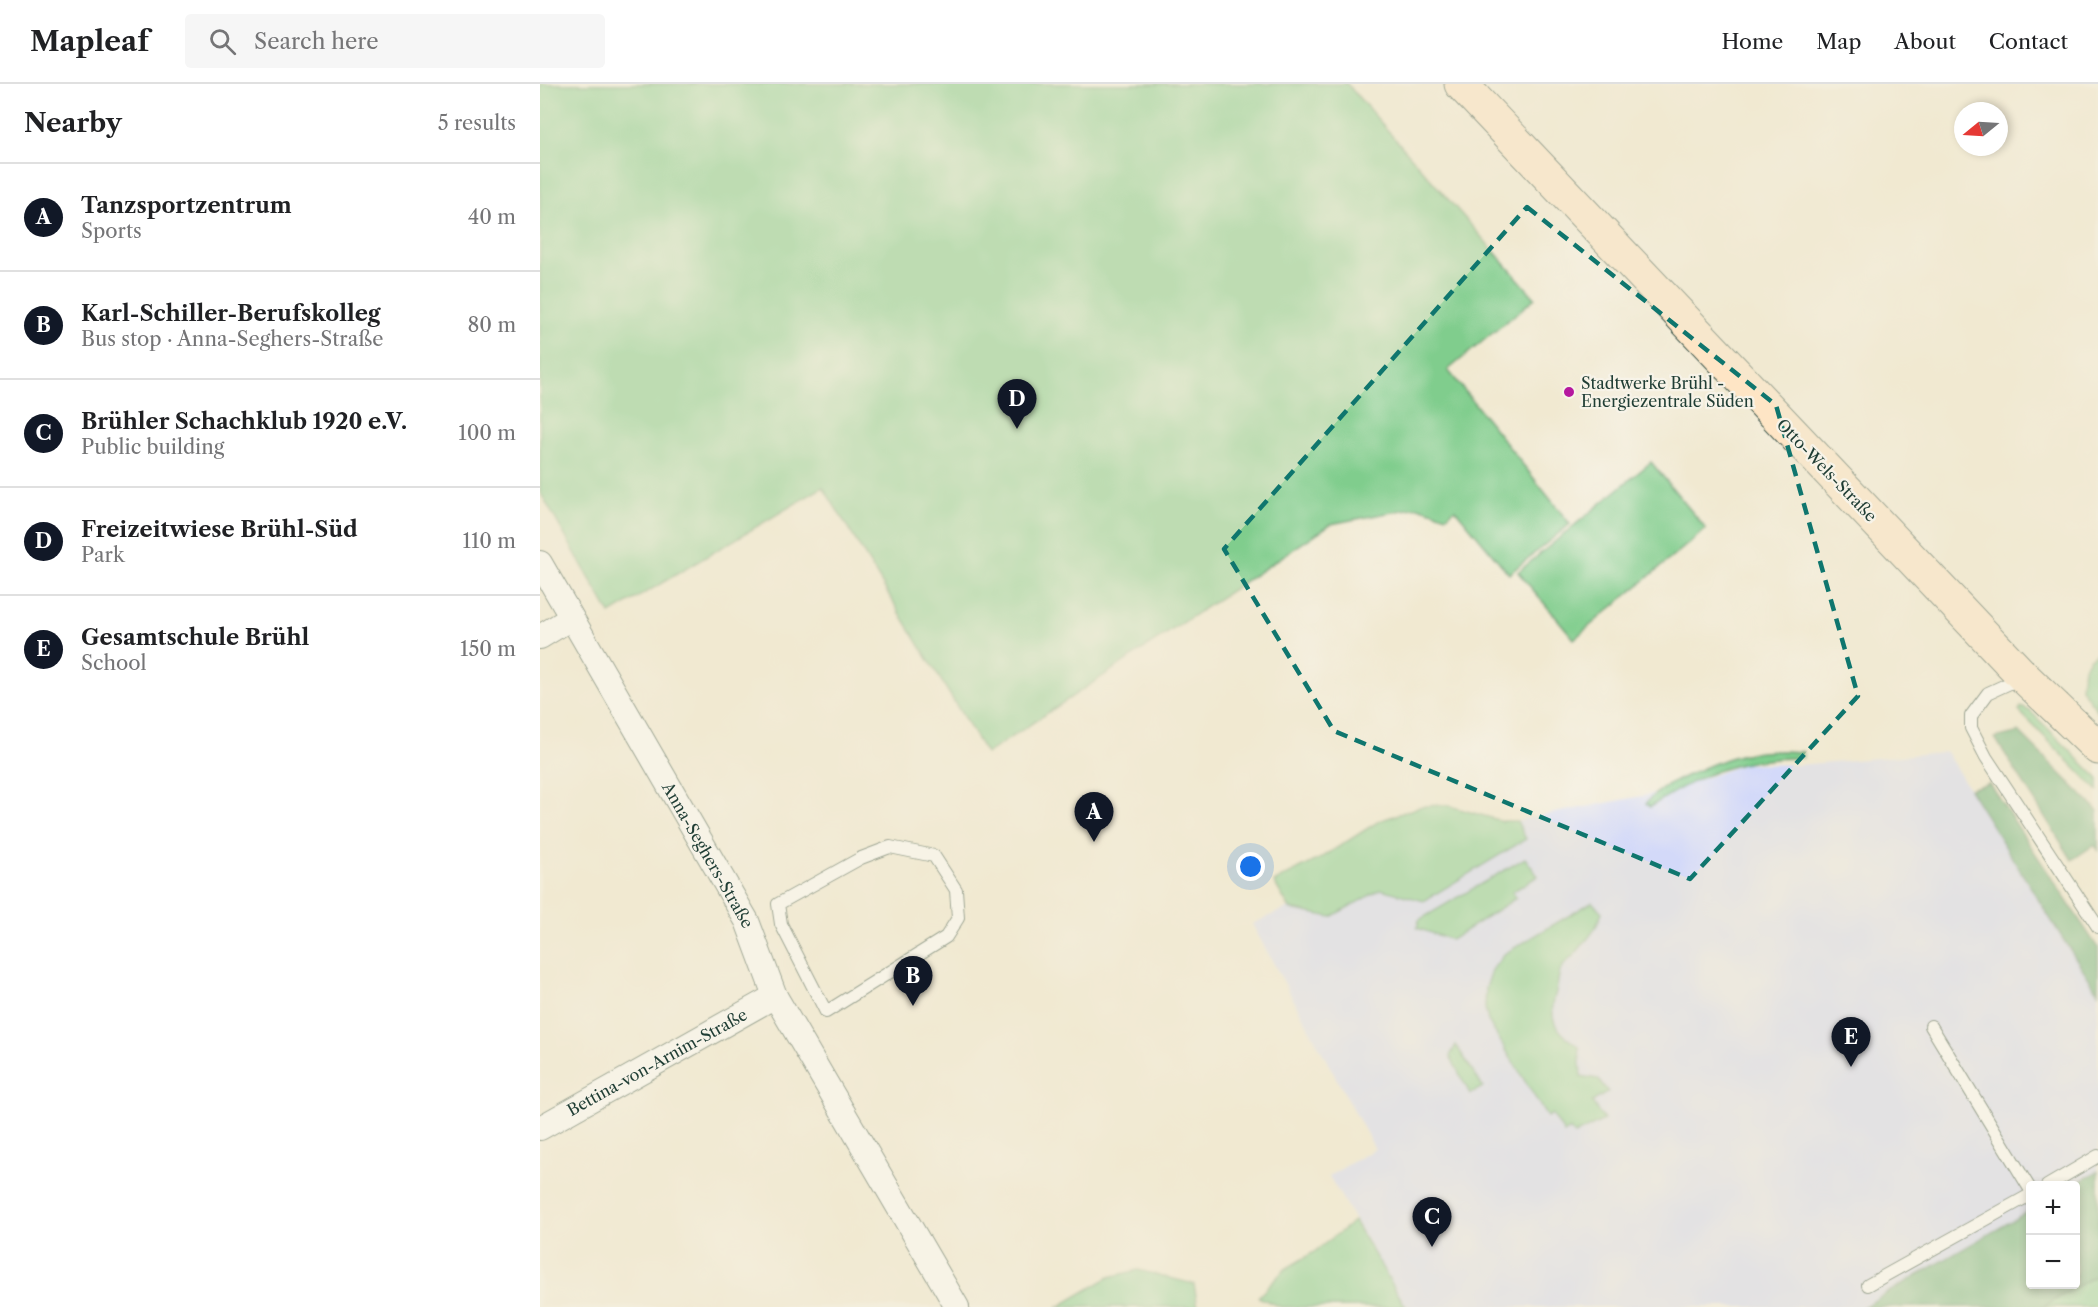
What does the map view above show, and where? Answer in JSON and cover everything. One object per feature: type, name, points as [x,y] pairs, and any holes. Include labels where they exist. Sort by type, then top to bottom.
[{"type":"street","name":"Otto-Wels-Straße","points":[[1461,84],[2024,677],[2098,748]]},
{"type":"street","name":"Anna-Seghers-Straße","points":[[540,562],[747,921],[775,996],[957,1307]]},
{"type":"street","points":[[540,637],[571,618]]},
{"type":"street","name":"Bettina-von-Arnim-Straße","points":[[540,1128],[775,996]]},
{"type":"lane","points":[[2024,677],[1988,693],[1971,716],[1971,728],[1986,758],[2098,927]]},
{"type":"lane","points":[[890,847],[934,855],[956,890],[958,918],[946,937],[898,966],[826,1012],[781,924],[778,904],[861,858],[890,847]]},
{"type":"lane","points":[[1931,1026],[2026,1181]]},
{"type":"lane","points":[[2054,1181],[2098,1156]]},
{"type":"lane","points":[[1868,1285],[2026,1198]]},
{"type":"highlighted area","points":[[1527,207],[1776,405],[1858,696],[1690,879],[1334,731],[1224,549]]},
{"type":"shaded area","points":[[1946,752],[2098,992],[2098,1171],[2080,1181],[2026,1181],[2026,1212],[1863,1307],[1406,1307],[1329,1176],[1375,1149],[1252,924],[1452,833],[1668,791],[1744,764],[1798,765]]},
{"type":"green space","points":[[540,84],[1347,84],[1535,298],[1448,370],[1570,524],[1509,574],[1455,509],[1447,516],[1418,507],[1331,524],[986,754],[823,487],[610,614],[540,492]]},
{"type":"green space","points":[[1651,462],[1706,529],[1574,639],[1518,572]]},
{"type":"green space","points":[[2098,653],[2098,712],[2081,688],[2086,663]]},
{"type":"green space","points":[[2021,707],[2030,711],[2098,778],[2098,791],[2019,711]]},
{"type":"green space","points":[[2019,732],[2098,811],[2098,851],[2094,845],[2072,860],[1995,738]]},
{"type":"green space","points":[[1803,752],[1803,758],[1760,760],[1722,769],[1687,785],[1650,807],[1646,804],[1662,789],[1676,781],[1722,761],[1744,754]]},
{"type":"green space","points":[[1989,783],[2098,948],[2098,992],[1969,789]]},
{"type":"green space","points":[[1446,805],[1502,821],[1517,821],[1526,839],[1424,901],[1381,889],[1331,917],[1290,909],[1274,882],[1321,858],[1379,821],[1422,806]]},
{"type":"green space","points":[[1525,858],[1538,876],[1512,892],[1516,898],[1451,940],[1417,928],[1419,920]]},
{"type":"green space","points":[[1592,902],[1602,912],[1600,918],[1587,940],[1561,969],[1553,1002],[1553,1017],[1559,1030],[1579,1047],[1581,1076],[1598,1079],[1608,1092],[1592,1102],[1604,1120],[1574,1135],[1570,1129],[1564,1133],[1552,1114],[1547,1117],[1488,1021],[1485,1008],[1486,988],[1492,970],[1504,954]]},
{"type":"green space","points":[[1456,1045],[1483,1087],[1470,1094],[1450,1056]]},
{"type":"green space","points":[[2098,1171],[2098,1274],[2080,1285],[2080,1235],[2080,1181]]},
{"type":"green space","points":[[2026,1212],[2026,1289],[2073,1289],[2043,1307],[1863,1307]]},
{"type":"green space","points":[[1354,1221],[1406,1307],[1281,1307],[1258,1297],[1285,1269],[1314,1252]]},
{"type":"green space","points":[[1138,1270],[1194,1284],[1198,1307],[1058,1307],[1109,1277]]},
{"type":"green space","points":[[2098,1274],[2098,1307],[2043,1307],[2073,1289],[2080,1289],[2080,1285]]},
{"type":"place","name":"Stadtwerke Brühl - Energiezentrale Süden","points":[[1569,392]]},
{"type":"place","name":"Freizeitwiese Brühl-Süd","points":[[1017,429]]},
{"type":"place","name":"Tanzsportzentrum","points":[[1094,842]]},
{"type":"place","name":"Karl-Schiller-Berufskolleg","points":[[913,1006]]},
{"type":"place","name":"Gesamtschule Brühl","points":[[1851,1067]]},
{"type":"place","name":"Brühler Schachklub 1920 e.V.","points":[[1432,1247]]}]
